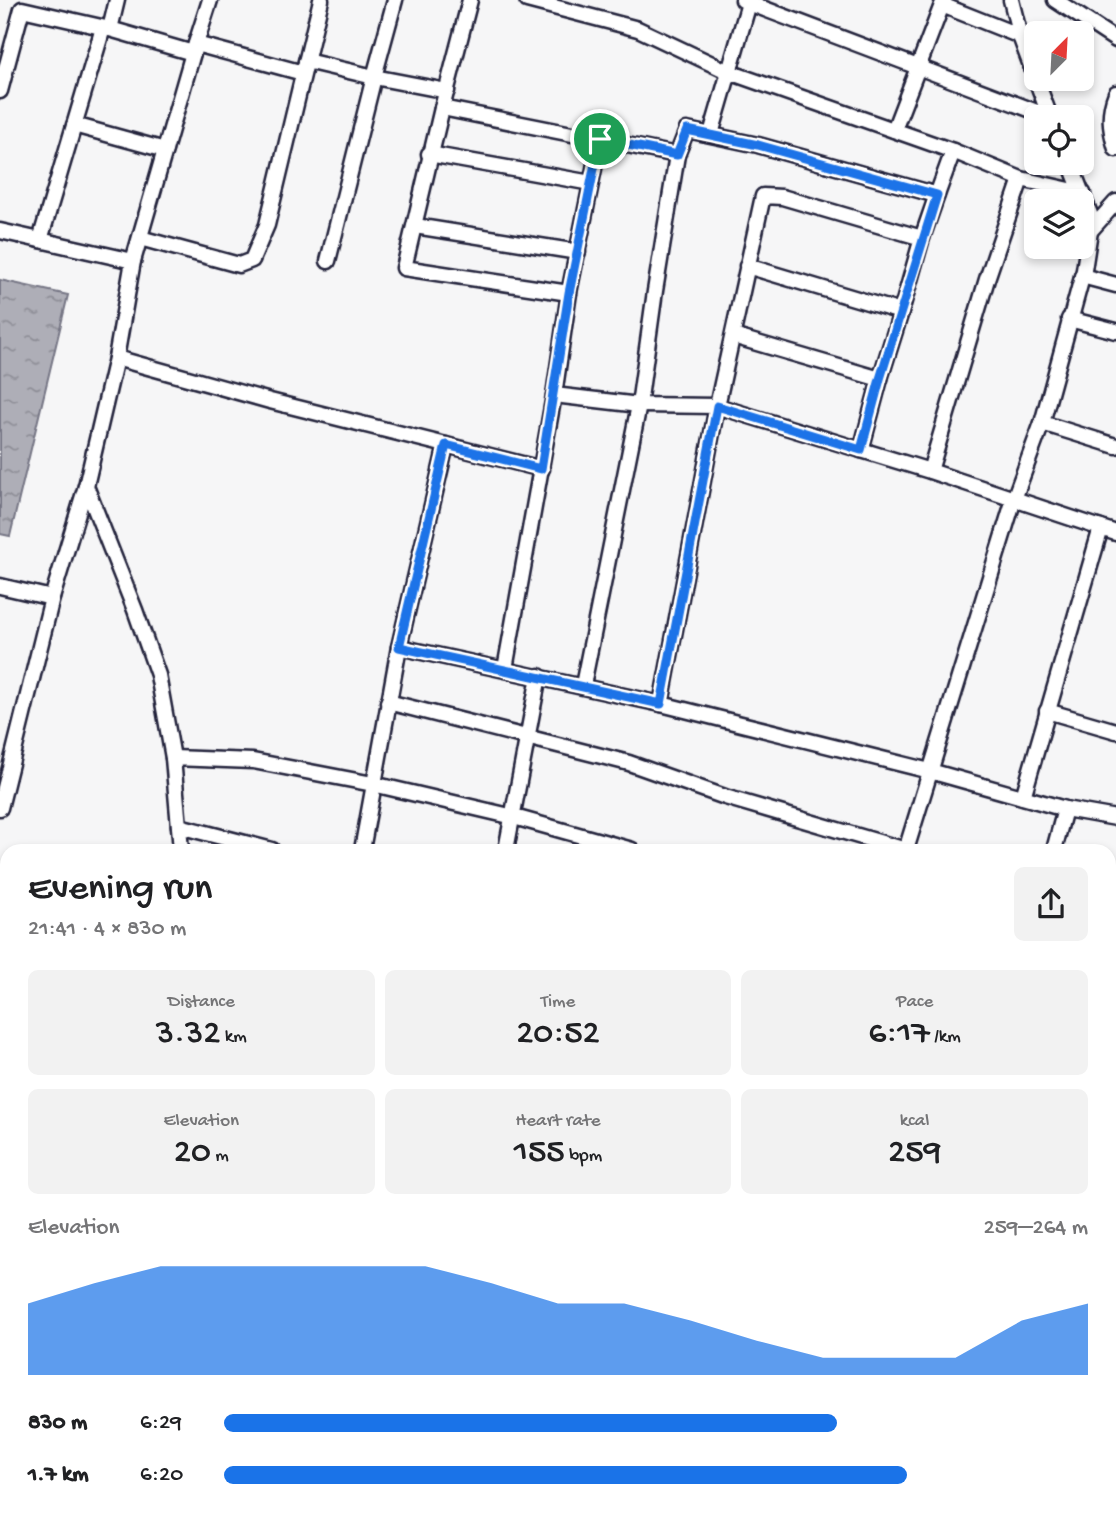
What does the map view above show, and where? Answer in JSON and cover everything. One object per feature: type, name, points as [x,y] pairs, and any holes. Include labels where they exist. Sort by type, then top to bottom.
[{"type":"street","points":[[40,240],[74,125],[117,0]]},
{"type":"street","points":[[0,808],[7,748],[86,486],[116,358],[133,261],[210,0]]},
{"type":"street","points":[[140,238],[239,265],[252,260],[267,225],[321,0]]},
{"type":"street","points":[[328,261],[395,0]]},
{"type":"street","points":[[470,0],[429,154],[404,268],[569,293]]},
{"type":"street","points":[[527,0],[638,29],[729,72],[953,151],[1021,179],[1069,189]]},
{"type":"street","points":[[1011,0],[1020,36],[1046,105]]},
{"type":"street","points":[[1055,0],[1116,40]]},
{"type":"street","points":[[711,134],[748,1],[1024,107]]},
{"type":"street","points":[[894,130],[919,68],[939,2],[1020,36]]},
{"type":"street","points":[[0,91],[24,5],[106,29],[195,48],[374,76],[447,91]]},
{"type":"street","points":[[1116,93],[1109,116],[1116,149]]},
{"type":"street","points":[[442,108],[677,155]]},
{"type":"street","points":[[74,125],[165,150]]},
{"type":"street","points":[[583,685],[639,405],[654,291],[677,155],[687,130],[711,134],[937,195]]},
{"type":"street","points":[[505,669],[554,396],[569,293],[600,139]]},
{"type":"street","points":[[861,450],[922,238],[953,151]]},
{"type":"street","points":[[429,154],[591,183]]},
{"type":"street","points":[[930,471],[987,279],[1021,179]]},
{"type":"street","points":[[661,704],[717,406],[763,196],[782,197],[922,238]]},
{"type":"street","points":[[1094,227],[1116,202]]},
{"type":"street","points":[[415,226],[578,252]]},
{"type":"street","points":[[0,231],[133,261]]},
{"type":"street","points":[[908,844],[1014,499],[1042,422],[1085,259]]},
{"type":"street","points":[[747,266],[901,312]]},
{"type":"street","points":[[1082,276],[1116,285]]},
{"type":"street","points":[[1069,319],[1116,331]]},
{"type":"street","points":[[733,336],[880,379]]},
{"type":"street","points":[[116,358],[270,401],[541,469]]},
{"type":"street","points":[[554,396],[639,405],[717,406],[930,471],[1116,533]]},
{"type":"street","points":[[1042,422],[1116,446]]},
{"type":"street","points":[[363,844],[399,647],[446,445]]},
{"type":"street","points":[[86,486],[158,675],[173,758],[180,844]]},
{"type":"street","points":[[1023,797],[1101,528]]},
{"type":"street","points":[[0,586],[52,597]]},
{"type":"street","points":[[399,647],[583,685],[930,771],[1065,808],[1116,818]]},
{"type":"street","points":[[507,844],[539,676]]},
{"type":"street","points":[[388,702],[629,764],[725,797],[886,844]]},
{"type":"street","points":[[1047,711],[1116,731]]},
{"type":"street","points":[[173,758],[253,761],[373,784],[514,817],[611,844]]},
{"type":"street","points":[[1056,844],[1065,808]]},
{"type":"street","points":[[179,827],[248,844]]},
{"type":"water","points":[[0,280],[68,295],[10,536],[0,534]]},
{"type":"route","points":[[687,130],[758,145],[937,195],[861,450],[717,406],[661,704],[399,647],[446,445],[541,469],[569,293],[600,139],[677,155],[687,130]]}]
